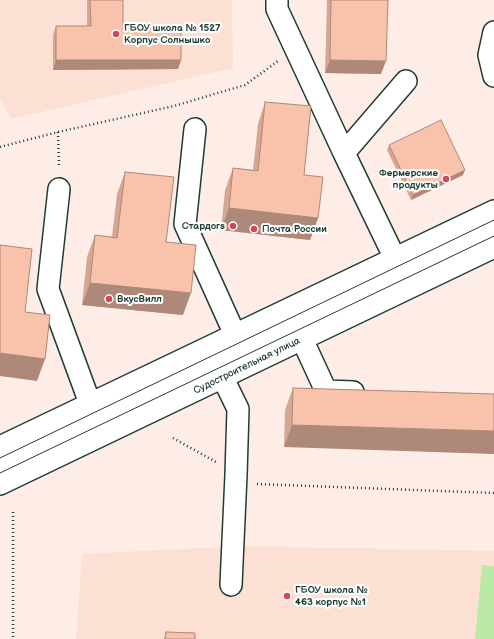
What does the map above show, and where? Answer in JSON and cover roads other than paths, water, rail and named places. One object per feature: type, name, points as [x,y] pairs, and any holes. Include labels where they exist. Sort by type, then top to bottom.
[{"type":"street","points":[[277,0],[277,9],[402,273],[494,229]]},
{"type":"street","points":[[494,32],[489,55],[494,76]]},
{"type":"street","points":[[344,153],[406,80]]},
{"type":"street","points":[[195,129],[185,224],[242,350]]},
{"type":"street","points":[[0,466],[97,419],[48,289],[59,189]]},
{"type":"street","name":"Судостроительная улица","points":[[0,484],[97,419],[402,273],[494,210]]},
{"type":"street","name":"Судостроительная улица","points":[[0,448],[97,419],[402,273],[494,247]]},
{"type":"street","points":[[295,324],[326,391],[374,393]]},
{"type":"street","points":[[216,362],[238,408],[231,585]]},
{"type":"tram line","points":[[0,458],[494,220]]},
{"type":"tram line","points":[[0,473],[494,236]]},
{"type":"place","name":"ГБОУ школа № 1527 Корпус Солнышко","points":[[116,34]]},
{"type":"place","name":"Фермерские продукты","points":[[446,179]]},
{"type":"place","name":"Стардогs","points":[[233,226]]},
{"type":"place","name":"Почта России","points":[[254,229]]},
{"type":"place","name":"ВкусВилл","points":[[109,299]]},
{"type":"place","name":"ГБОУ школа № 463 корпус №1","points":[[287,596]]}]
